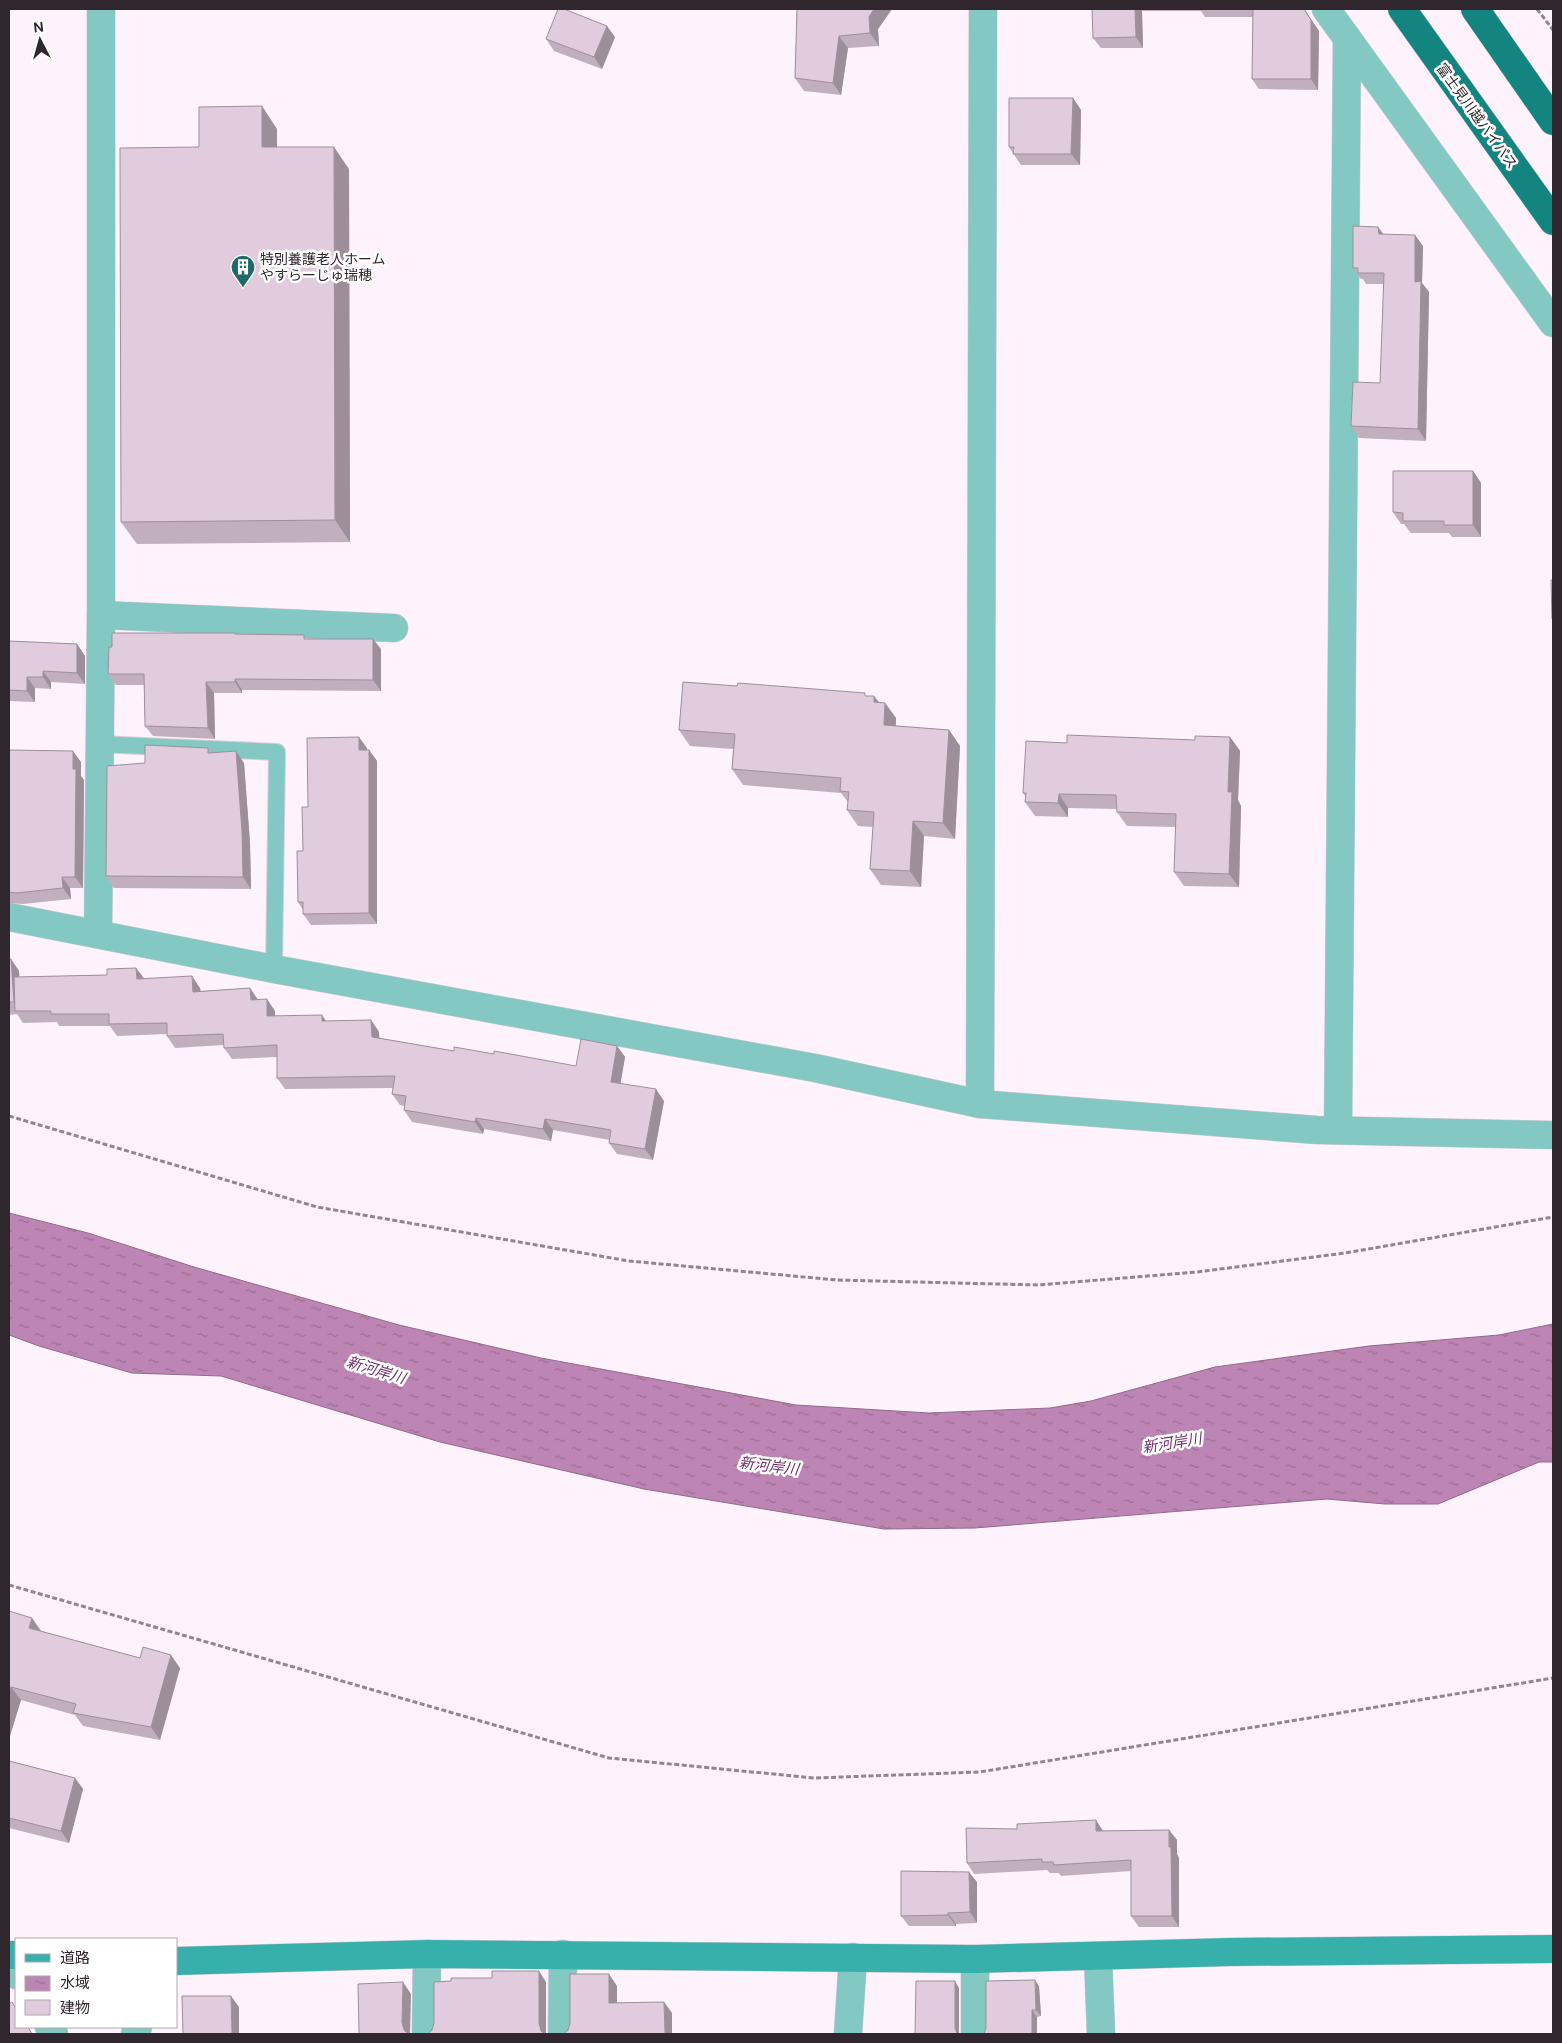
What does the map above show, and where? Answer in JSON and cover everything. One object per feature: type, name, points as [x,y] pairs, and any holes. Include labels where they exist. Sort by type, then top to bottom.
[{"type":"highway","name":"富士見川越バイパス","points":[[1402,9],[1553,221]]},
{"type":"highway","points":[[1475,9],[1553,121]]},
{"type":"street","points":[[98,934],[98,744],[101,615],[100,9]]},
{"type":"street","points":[[980,1104],[983,9]]},
{"type":"street","points":[[1326,9],[1553,323]]},
{"type":"street","points":[[1338,1130],[1347,38]]},
{"type":"street","points":[[101,615],[394,628]]},
{"type":"street","points":[[9,917],[274,969],[815,1068],[980,1104],[1338,1130],[1553,1135]]},
{"type":"street","points":[[178,1961],[427,1954],[975,1959],[1230,1952],[1553,1949]]},
{"type":"street","points":[[426,2034],[427,1954]]},
{"type":"street","points":[[562,2034],[563,1954]]},
{"type":"street","points":[[1098,1956],[1101,2034]]},
{"type":"street","points":[[848,2034],[853,1957]]},
{"type":"street","points":[[975,1959],[975,2034]]},
{"type":"lane","points":[[98,744],[277,752],[274,969]]},
{"type":"path","points":[[1537,9],[1553,30]]},
{"type":"path","points":[[9,1116],[317,1207],[629,1261],[837,1280],[1038,1285],[1197,1272],[1345,1252],[1553,1217]]},
{"type":"path","points":[[9,1585],[609,1758],[814,1778],[980,1772],[1553,1678]]},
{"type":"water","name":"新河岸川","points":[[9,1213],[88,1233],[194,1267],[399,1325],[541,1358],[796,1405],[929,1413],[1050,1408],[1091,1401],[1215,1367],[1369,1346],[1499,1335],[1553,1324],[1553,1462],[1539,1462],[1438,1504],[1385,1504],[1327,1499],[975,1528],[884,1529],[644,1489],[440,1442],[221,1376],[132,1373],[39,1346],[9,1335]]},
{"type":"building","points":[[558,9],[564,9],[607,26],[594,57],[546,39]]},
{"type":"building","points":[[797,9],[874,9],[869,17],[870,33],[839,36],[833,83],[795,78]]},
{"type":"building","points":[[1092,9],[1135,9],[1136,37],[1093,38]]},
{"type":"building","points":[[1253,9],[1304,9],[1311,20],[1311,79],[1252,79]]},
{"type":"building","points":[[1009,98],[1073,98],[1071,154],[1013,154],[1014,147],[1009,147]]},
{"type":"building","name":"特別養護老人ホーム やすらーじゅ瑞穂","points":[[262,106],[262,147],[334,147],[335,520],[121,522],[120,148],[199,147],[199,107]]},
{"type":"building","points":[[1353,226],[1378,227],[1379,234],[1415,235],[1415,282],[1421,281],[1418,429],[1351,426],[1353,382],[1380,383],[1384,273],[1358,273],[1358,268],[1353,268]]},
{"type":"building","points":[[1393,471],[1473,471],[1473,525],[1444,525],[1444,521],[1403,521],[1403,513],[1393,512]]},
{"type":"building","points":[[1551,580],[1553,580],[1553,619],[1552,619]]},
{"type":"building","points":[[112,633],[235,633],[304,635],[304,639],[373,639],[373,680],[235,679],[235,682],[206,682],[208,728],[145,726],[144,674],[108,674],[109,647],[112,647]]},
{"type":"building","points":[[9,641],[77,644],[77,673],[43,671],[43,677],[27,677],[27,691],[9,690]]},
{"type":"building","points":[[683,682],[737,686],[738,683],[865,693],[865,696],[874,696],[874,702],[885,703],[884,725],[949,730],[943,823],[913,821],[910,871],[870,869],[874,812],[847,810],[849,792],[840,791],[841,778],[732,769],[735,734],[679,730]]},
{"type":"building","points":[[1067,735],[1195,740],[1195,736],[1230,737],[1228,792],[1232,792],[1229,874],[1174,872],[1176,814],[1117,812],[1116,795],[1059,794],[1058,803],[1025,802],[1026,793],[1023,793],[1026,741],[1067,743]]},
{"type":"building","points":[[359,737],[359,750],[369,750],[369,913],[303,914],[303,902],[298,902],[297,851],[303,851],[302,807],[308,807],[307,738]]},
{"type":"building","points":[[145,745],[208,748],[208,753],[236,751],[242,831],[243,877],[106,876],[107,766],[145,763]]},
{"type":"building","points":[[9,750],[73,751],[73,769],[76,769],[75,877],[62,877],[63,888],[16,893],[9,892]]},
{"type":"building","points":[[9,959],[11,959],[14,1002],[9,1002]]},
{"type":"building","points":[[136,968],[137,979],[192,976],[193,992],[250,988],[251,1000],[267,999],[267,1016],[322,1015],[322,1021],[371,1020],[372,1037],[454,1051],[454,1047],[494,1054],[494,1051],[576,1066],[581,1039],[617,1046],[611,1082],[656,1089],[645,1149],[609,1143],[611,1130],[545,1119],[543,1129],[476,1118],[475,1122],[404,1110],[406,1096],[392,1094],[395,1076],[277,1078],[277,1045],[224,1048],[223,1034],[167,1036],[167,1023],[109,1024],[109,1014],[51,1014],[51,1011],[15,1011],[14,977],[107,975],[107,969]]},
{"type":"building","points":[[9,1611],[32,1618],[29,1628],[140,1658],[143,1647],[171,1655],[151,1727],[73,1713],[76,1704],[11,1687],[9,1695]]},
{"type":"building","points":[[9,1761],[75,1778],[61,1831],[9,1818]]},
{"type":"building","points":[[1096,1820],[1096,1831],[1169,1830],[1172,1916],[1131,1916],[1131,1860],[1054,1865],[1053,1862],[1042,1862],[1042,1859],[967,1863],[966,1828],[1017,1829],[1017,1824]]},
{"type":"building","points":[[901,1871],[969,1872],[970,1912],[948,1913],[948,1915],[901,1916]]},
{"type":"building","points":[[492,1971],[539,1971],[539,2023],[544,2034],[428,2034],[432,2030],[434,2023],[434,1982],[451,1981],[451,1978],[492,1978]]},
{"type":"building","points":[[570,1974],[609,1974],[609,2003],[664,2002],[665,2034],[564,2034],[570,2024]]},
{"type":"building","points":[[1035,1980],[1036,2010],[1032,2010],[1032,2034],[984,2034],[986,2028],[986,1981]]},
{"type":"building","points":[[916,1981],[955,1981],[955,2028],[957,2034],[915,2034]]},
{"type":"building","points":[[403,1982],[402,2022],[404,2030],[408,2034],[359,2034],[358,1984]]},
{"type":"building","points":[[182,1996],[231,1996],[232,2034],[183,2034]]},
{"type":"building","points":[[12,2002],[15,2007],[15,2028],[29,2028],[32,2034],[9,2034],[9,2004]]},
{"type":"place","name":"特別養護老人ホーム やすらーじゅ瑞穂","points":[[243,288]]}]
